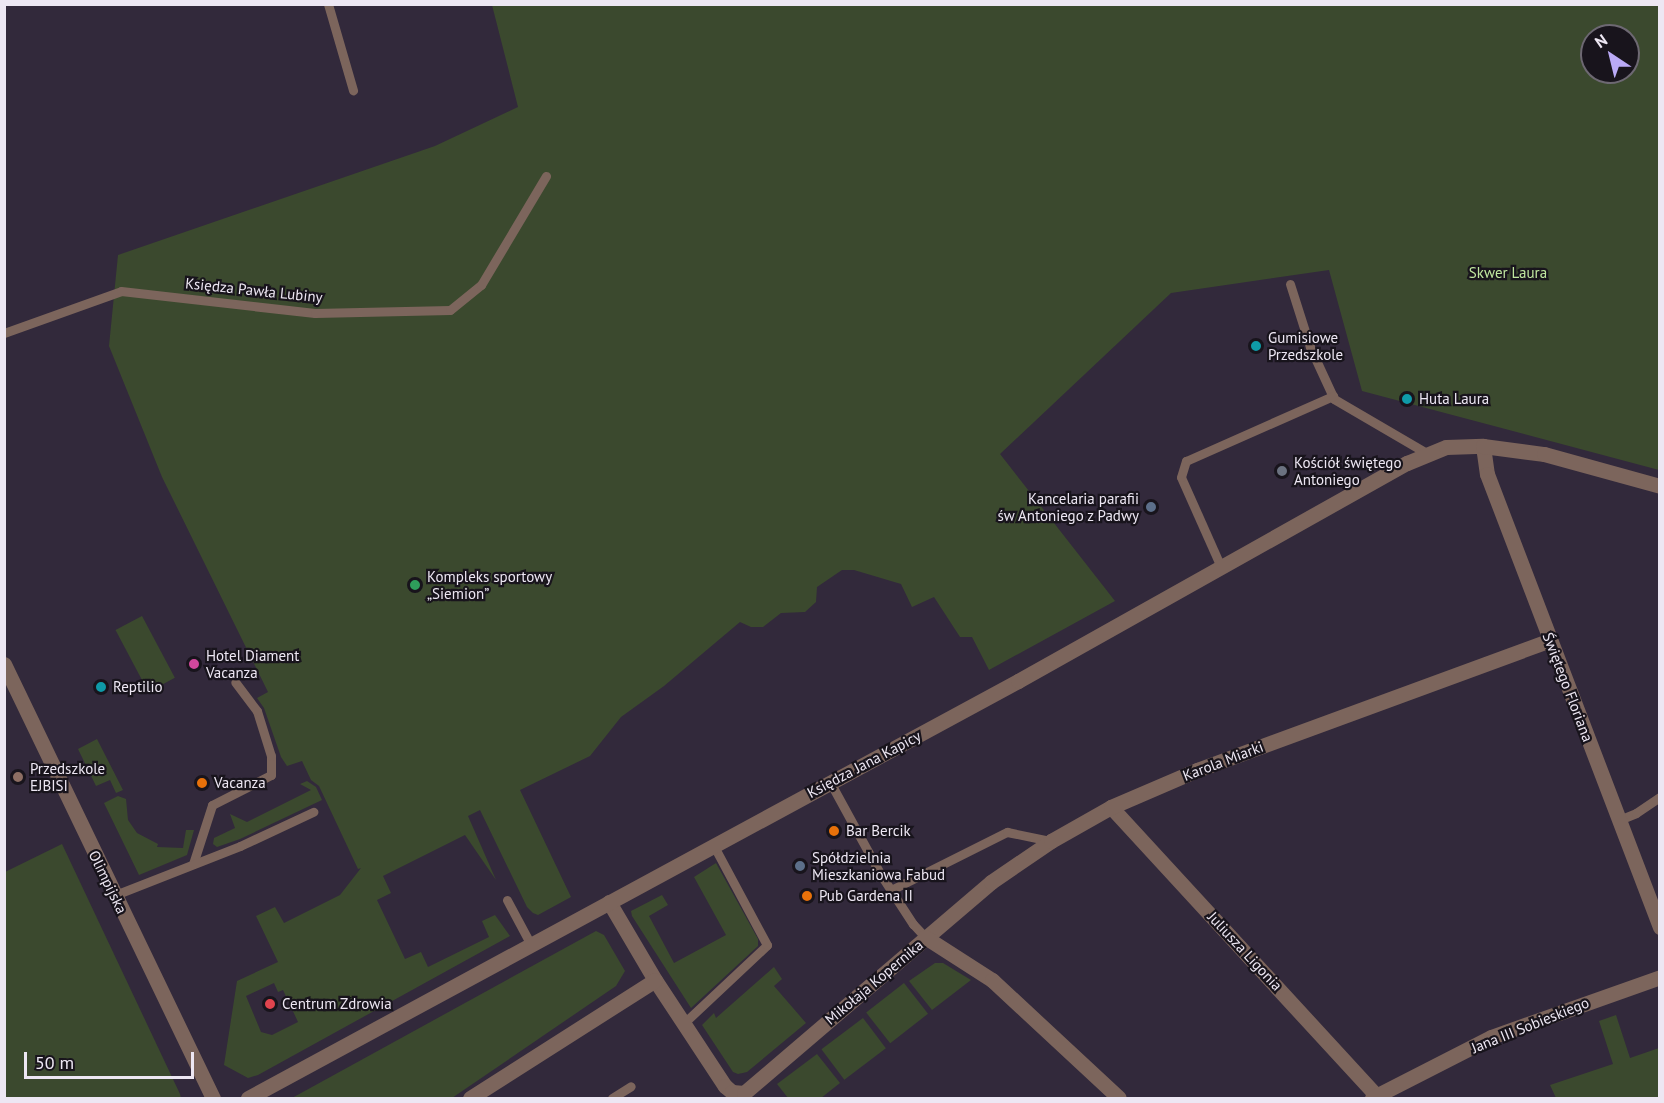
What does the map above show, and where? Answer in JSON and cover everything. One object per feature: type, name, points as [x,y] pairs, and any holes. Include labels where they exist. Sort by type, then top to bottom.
[{"type":"street","name":"Księdza Jana Kapicy","points":[[248,1098],[714,846],[1398,468],[1428,454],[1446,447],[1483,446],[1544,454],[1659,486]]},
{"type":"street","name":"Świętego Floriana","points":[[1483,446],[1487,474],[1659,927]]},
{"type":"street","name":"Karola Miarki","points":[[925,937],[991,882],[1051,841],[1112,807],[1197,770],[1550,640]]},
{"type":"street","name":"Olimpijska","points":[[4,664],[213,1098]]},
{"type":"street","name":"Juliusza Ligonia","points":[[1112,807],[1375,1097]]},
{"type":"street","name":"Mikołaja Kopernika","points":[[609,902],[655,980],[725,1086],[732,1092],[744,1093],[925,937],[992,980],[1119,1098]]},
{"type":"street","name":"Jana III Sobieskiego","points":[[1375,1097],[1491,1037],[1659,977]]},
{"type":"street","points":[[470,1098],[655,980]]},
{"type":"lane","points":[[328,4],[353,90]]},
{"type":"lane","name":"Księdza Pawła Lubiny","points":[[4,333],[121,291],[315,313],[450,310],[482,285],[546,176]]},
{"type":"lane","points":[[1290,284],[1310,347],[1333,396],[1428,454]]},
{"type":"lane","points":[[1221,567],[1181,477],[1186,461],[1333,396]]},
{"type":"lane","points":[[193,864],[212,805],[271,775],[271,756],[257,711],[236,682]]},
{"type":"lane","points":[[830,782],[891,890],[913,924],[925,937]]},
{"type":"lane","points":[[1619,820],[1636,813],[1659,797]]},
{"type":"lane","points":[[115,894],[193,864],[313,812]]},
{"type":"lane","points":[[891,890],[1007,832],[1051,841]]},
{"type":"lane","points":[[684,1023],[767,945],[714,846]]},
{"type":"lane","points":[[507,900],[531,945]]},
{"type":"lane","points":[[612,1098],[631,1086]]},
{"type":"green space","name":"Skwer Laura","points":[[492,5],[1659,5],[1659,470],[1362,391],[1329,270],[1171,293],[1000,454],[1115,601],[989,670],[972,637],[960,637],[934,597],[912,607],[901,584],[854,570],[842,570],[817,587],[816,602],[805,612],[781,613],[763,627],[751,627],[740,622],[664,686],[621,717],[590,756],[520,790],[571,897],[538,915],[533,913],[527,907],[480,810],[468,816],[496,880],[465,835],[383,876],[391,893],[377,900],[405,959],[421,952],[428,967],[489,937],[482,921],[495,915],[510,936],[258,1075],[248,1078],[224,1065],[237,981],[278,962],[256,916],[275,907],[284,923],[340,895],[361,868],[358,869],[319,786],[311,780],[302,761],[287,766],[281,757],[264,708],[257,698],[268,692],[162,477],[109,346],[118,255],[435,146],[518,107]],"holes":[[[274,983],[278,992],[283,990],[298,1022],[272,1035],[261,1032],[246,996]]]},
{"type":"green space","points":[[142,616],[175,678],[148,692],[116,630]]},
{"type":"green space","points":[[97,739],[123,790],[116,793],[110,780],[96,786],[78,749]]},
{"type":"green space","points":[[307,781],[316,787],[322,800],[240,839],[217,847],[213,844],[214,838],[235,828],[230,814],[247,822],[311,790],[300,784]]},
{"type":"green space","points":[[118,796],[126,799],[128,820],[137,833],[158,844],[157,847],[183,848],[186,830],[194,830],[187,855],[139,875],[104,803]]},
{"type":"green space","points":[[62,844],[181,1098],[5,1098],[5,872]]},
{"type":"green space","points":[[716,863],[758,939],[758,946],[691,1008],[631,911],[662,895],[668,905],[649,916],[674,963],[726,935],[694,877]]},
{"type":"green space","points":[[596,931],[604,935],[625,971],[616,986],[452,1098],[292,1098]]},
{"type":"green space","points":[[935,963],[943,963],[971,980],[932,1010],[909,981]]},
{"type":"green space","points":[[774,967],[782,979],[774,986],[806,1023],[747,1072],[738,1074],[733,1072],[702,1025],[714,1013],[716,1018]]},
{"type":"green space","points":[[904,983],[928,1014],[890,1043],[866,1013]]},
{"type":"green space","points":[[1616,1015],[1630,1058],[1659,1048],[1659,1098],[1556,1098],[1550,1085],[1613,1064],[1599,1021]]},
{"type":"green space","points":[[863,1018],[886,1048],[844,1080],[821,1049]]},
{"type":"green space","points":[[817,1054],[840,1083],[821,1098],[788,1098],[777,1084]]},
{"type":"place","name":"Gumisiowe Przedszkole","points":[[1256,346]]},
{"type":"place","name":"Huta Laura","points":[[1407,399]]},
{"type":"place","name":"Kościół świętego Antoniego","points":[[1282,471]]},
{"type":"place","name":"Kancelaria parafii św Antoniego z Padwy","points":[[1151,507]]},
{"type":"place","name":"Kompleks sportowy „Siemion”","points":[[415,585]]},
{"type":"place","name":"Hotel Diament Vacanza","points":[[194,664]]},
{"type":"place","name":"Reptilio","points":[[101,687]]},
{"type":"place","name":"Przedszkole EJBISI","points":[[18,777]]},
{"type":"place","name":"Vacanza","points":[[202,783]]},
{"type":"place","name":"Bar Bercik","points":[[834,831]]},
{"type":"place","name":"Spółdzielnia Mieszkaniowa Fabud","points":[[800,866]]},
{"type":"place","name":"Pub Gardena II","points":[[807,896]]},
{"type":"place","name":"Centrum Zdrowia","points":[[270,1004]]}]
